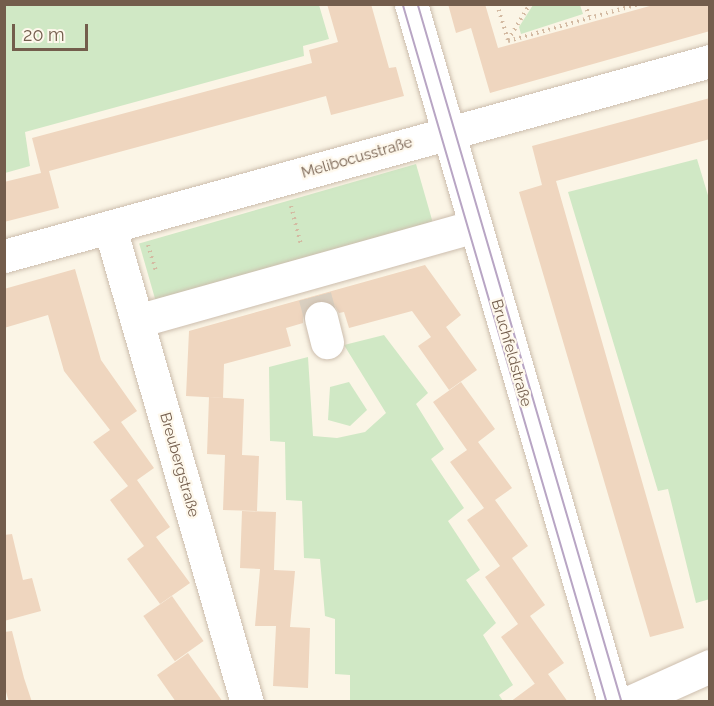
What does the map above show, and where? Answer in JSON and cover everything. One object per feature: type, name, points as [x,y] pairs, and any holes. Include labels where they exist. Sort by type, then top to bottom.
[{"type":"street","name":"Bruchfeldstraße","points":[[411,4],[614,702]]},
{"type":"street","name":"Melibocusstraße","points":[[4,256],[710,61]]},
{"type":"street","points":[[137,321],[318,307],[474,226]]},
{"type":"street","name":"Breubergstraße","points":[[110,228],[247,702]]},
{"type":"street","points":[[630,702],[710,666]]},
{"type":"path","points":[[497,4],[508,41]]},
{"type":"path","points":[[508,41],[530,4]]},
{"type":"path","points":[[585,4],[590,18]]},
{"type":"path","points":[[508,41],[639,4]]},
{"type":"path","points":[[284,179],[318,307]]},
{"type":"green space","points":[[5,4],[319,5],[329,39],[303,46],[304,56],[25,132],[30,166],[5,173]]},
{"type":"green space","points":[[533,5],[580,5],[583,14],[521,34],[519,27]]},
{"type":"green space","points":[[697,159],[710,202],[710,599],[696,603],[668,489],[658,491],[568,192]]},
{"type":"green space","points":[[416,164],[434,227],[157,307],[139,243]]},
{"type":"green space","points":[[384,335],[428,393],[416,404],[444,449],[431,459],[464,508],[448,521],[480,570],[466,580],[496,623],[483,635],[513,685],[499,695],[503,701],[350,701],[350,675],[335,674],[335,619],[325,616],[320,559],[304,558],[302,501],[286,500],[285,442],[270,441],[269,367],[308,357],[313,436],[337,438],[365,432],[386,413],[344,345]]},
{"type":"green space","points":[[349,382],[367,410],[350,426],[328,420],[330,387]]},
{"type":"building","points":[[327,4],[371,4],[389,68],[396,67],[404,96],[331,115],[326,96],[49,171],[59,208],[4,222],[4,182],[41,173],[32,138],[312,63],[309,50],[338,42]]},
{"type":"building","points":[[448,4],[485,4],[498,48],[657,4],[710,4],[710,31],[490,93],[471,28],[456,33]]},
{"type":"building","points":[[710,98],[710,139],[556,181],[684,628],[650,637],[519,192],[542,185],[532,146]]},
{"type":"building","points":[[425,265],[461,315],[446,327],[477,370],[449,390],[418,346],[431,337],[412,311],[349,328],[344,312],[339,313],[334,305],[317,300],[303,312],[303,323],[286,328],[291,346],[224,364],[223,398],[186,396],[189,331]]},
{"type":"building","points":[[75,269],[101,360],[137,411],[121,422],[154,468],[137,480],[170,527],[156,537],[190,583],[160,604],[127,559],[144,546],[110,500],[128,486],[93,442],[110,430],[64,371],[48,315],[4,328],[4,289]]},
{"type":"building","points":[[461,382],[495,429],[478,442],[512,488],[495,500],[528,546],[512,558],[545,605],[530,616],[564,663],[548,674],[568,702],[510,702],[535,684],[501,637],[518,624],[485,577],[500,566],[467,520],[484,508],[450,462],[467,450],[433,402]]},
{"type":"building","points":[[209,397],[244,399],[242,455],[259,456],[257,511],[223,510],[225,455],[207,454]]},
{"type":"building","points":[[242,511],[276,512],[274,570],[295,571],[290,627],[310,628],[308,688],[273,686],[276,626],[255,626],[260,569],[240,568]]},
{"type":"building","points":[[12,534],[23,580],[32,578],[41,611],[4,621],[4,535]]},
{"type":"building","points":[[172,596],[204,641],[175,661],[143,616]]},
{"type":"building","points":[[12,631],[32,702],[9,702],[4,685],[4,632]]},
{"type":"building","points":[[188,653],[223,702],[176,702],[157,675]]},
{"type":"tunnel","points":[[315,296],[321,318]]},
{"type":"tram line","points":[[403,4],[607,702]]},
{"type":"tram line","points":[[418,4],[622,702]]}]
